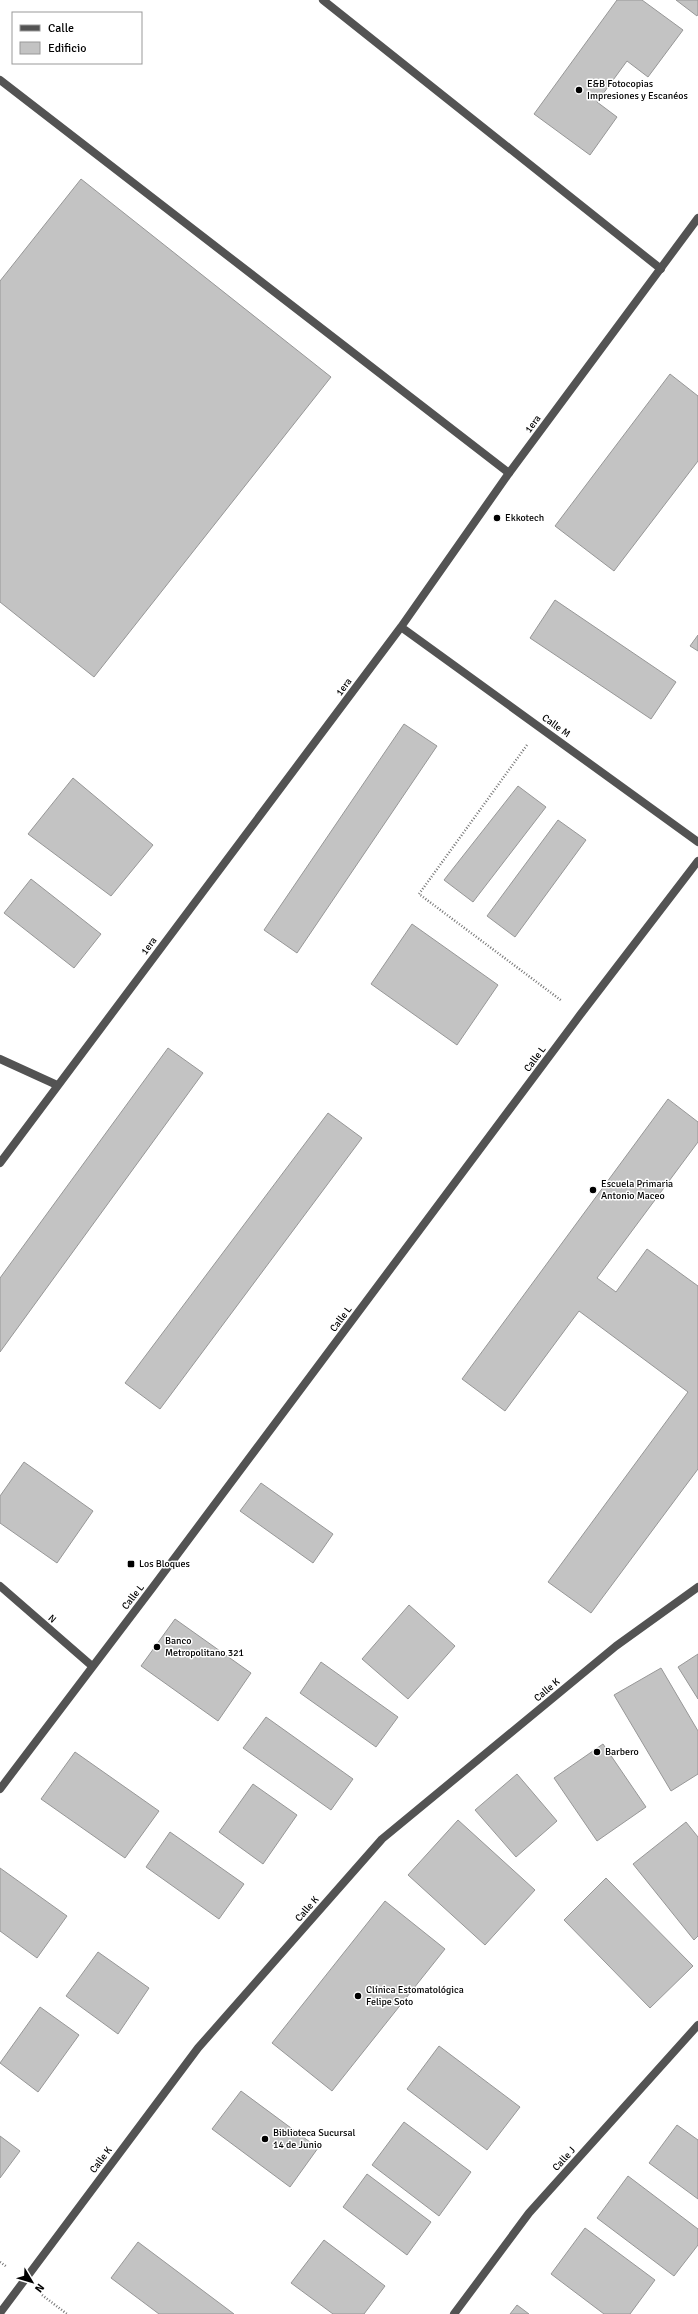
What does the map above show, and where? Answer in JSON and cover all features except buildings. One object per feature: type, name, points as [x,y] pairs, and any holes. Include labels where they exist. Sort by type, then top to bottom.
[{"type":"street","points":[[323,0],[661,269]]},
{"type":"street","points":[[0,80],[509,473]]},
{"type":"street","name":"1era","points":[[0,1162],[401,627],[509,473],[698,218]]},
{"type":"street","name":"Calle M","points":[[401,627],[698,842]]},
{"type":"street","name":"Calle L","points":[[0,1789],[153,1587],[580,1015],[698,861]]},
{"type":"street","points":[[0,1059],[57,1085]]},
{"type":"street","name":"N","points":[[0,1586],[92,1666]]},
{"type":"street","name":"Calle K","points":[[0,2313],[198,2048],[382,1839],[616,1646],[698,1587]]},
{"type":"street","name":"Calle J","points":[[454,2314],[529,2213],[698,2025]]},
{"type":"path","points":[[540,727],[419,894],[580,1015]]},
{"type":"place","name":"E&B Fotocopias Impresiones y Escanéos","points":[[579,90]]},
{"type":"place","name":"Ekkotech","points":[[497,518]]},
{"type":"place","name":"Escuela Primaria Antonio Maceo","points":[[593,1190]]},
{"type":"place","name":"Los Bloques","points":[[131,1564]]},
{"type":"place","name":"Banco Metropolitano 321","points":[[157,1647]]},
{"type":"place","name":"Barbero","points":[[597,1752]]},
{"type":"place","name":"Clínica Estomatológica Felipe Soto","points":[[358,1996]]},
{"type":"place","name":"Biblioteca Sucursal 14 de Junio","points":[[265,2139]]}]
